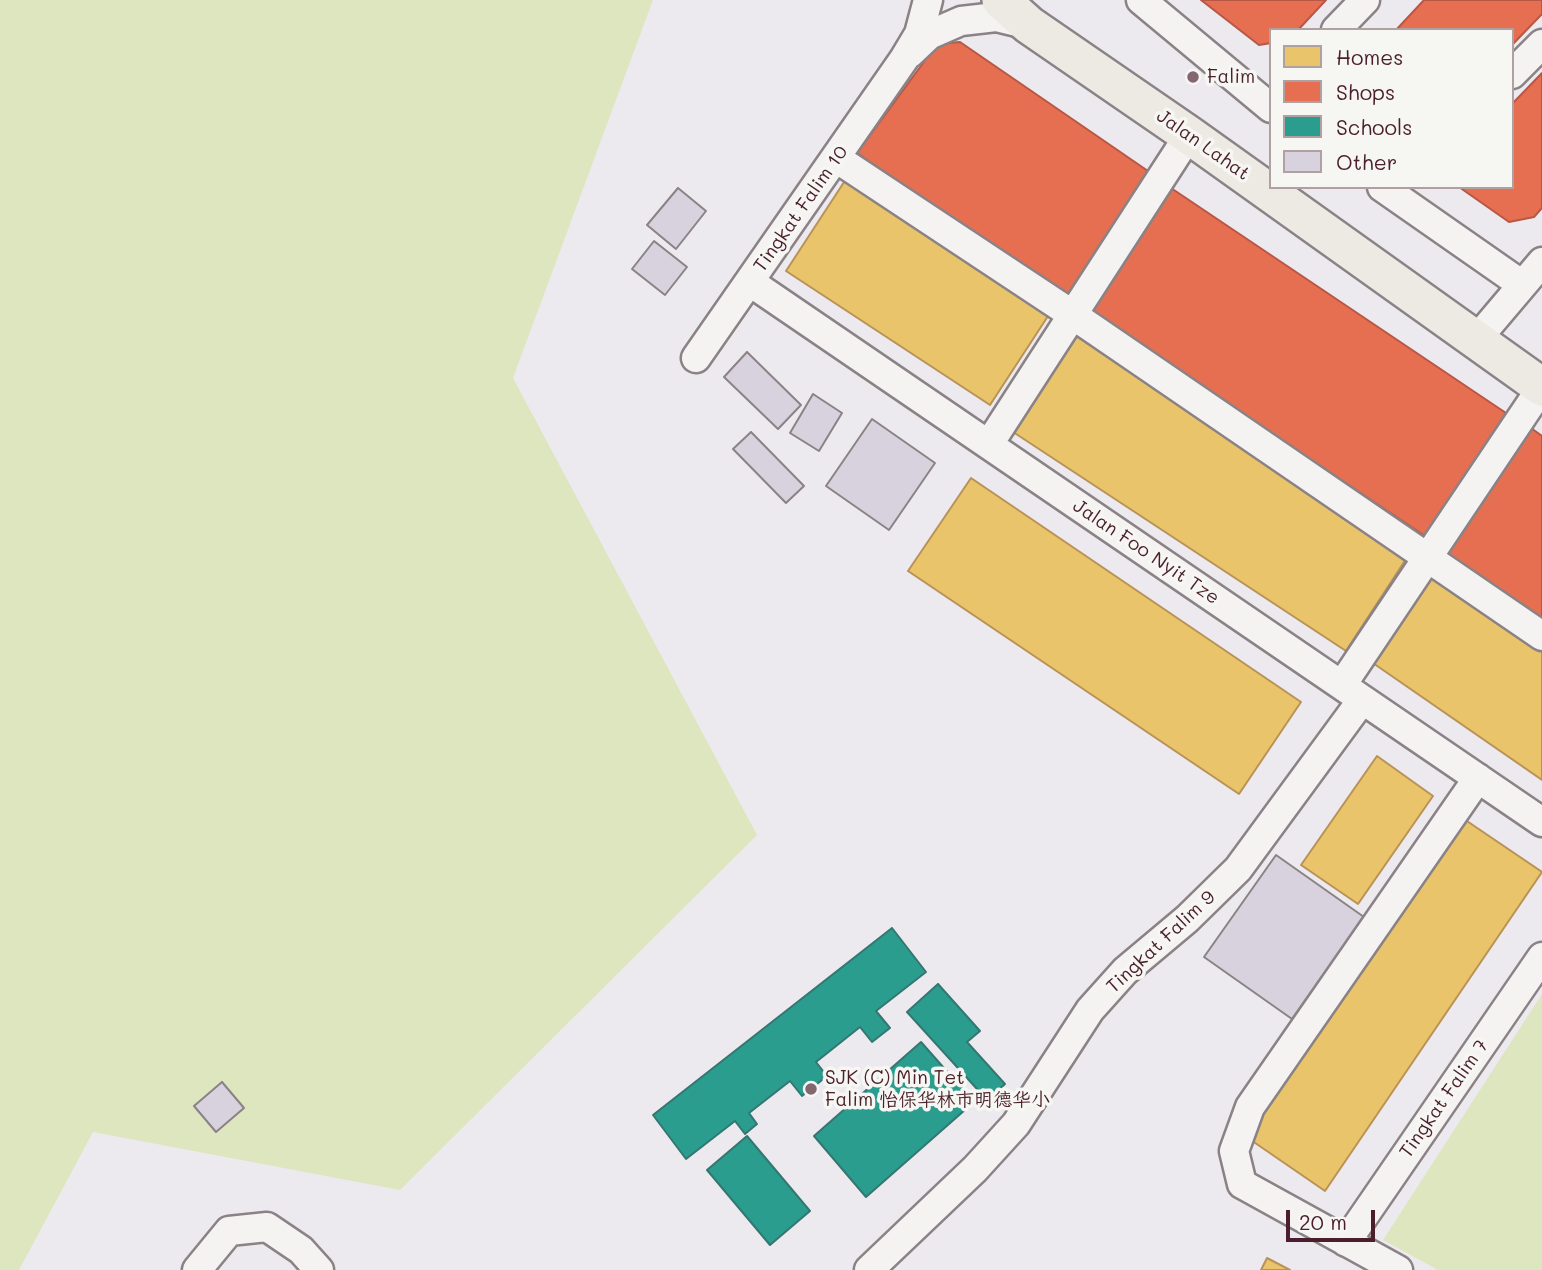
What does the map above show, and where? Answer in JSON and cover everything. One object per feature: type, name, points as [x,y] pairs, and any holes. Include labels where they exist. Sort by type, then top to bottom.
[{"type":"main road","name":"Jalan Lahat","points":[[1001,0],[1029,25],[1189,135],[1542,387]]},
{"type":"street","points":[[904,60],[919,34],[928,0]]},
{"type":"street","points":[[1338,28],[1365,0]]},
{"type":"street","points":[[1156,4],[1269,103]]},
{"type":"street","points":[[904,60],[929,35],[961,21],[996,17],[1029,25]]},
{"type":"street","points":[[1514,72],[1542,44]]},
{"type":"street","name":"Tingkat Falim 10","points":[[696,358],[904,60]]},
{"type":"street","points":[[989,444],[1189,135]]},
{"type":"street","points":[[836,158],[1429,556],[1542,636]]},
{"type":"street","points":[[1393,190],[1521,284]]},
{"type":"street","points":[[1476,340],[1542,262]]},
{"type":"street","name":"Jalan Foo Nyit Tze","points":[[750,282],[1542,822]]},
{"type":"street","name":"Tingkat Falim 9","points":[[869,1270],[975,1169],[1016,1124],[1090,1010],[1125,971],[1238,869],[1352,693],[1429,556],[1542,387]]},
{"type":"street","points":[[1398,1270],[1242,1184],[1234,1151],[1250,1107],[1478,778]]},
{"type":"street","name":"Tingkat Falim 7","points":[[1346,1242],[1542,957]]},
{"type":"street","points":[[197,1269],[229,1231],[267,1227],[301,1250],[319,1270]]},
{"type":"green space","points":[[0,0],[653,0],[513,378],[757,835],[400,1190],[93,1132],[19,1270],[0,1270]]},
{"type":"green space","points":[[1542,994],[1542,1270],[1438,1270],[1383,1240]]},
{"type":"building: Homes","points":[[848,176],[1052,310],[990,405],[786,271]]},
{"type":"building: Homes","points":[[1070,332],[1408,556],[1346,651],[1007,428]]},
{"type":"building: Homes","points":[[971,478],[1301,702],[1239,794],[908,571]]},
{"type":"building: Homes","points":[[1430,574],[1542,651],[1542,780],[1370,661]]},
{"type":"building: Homes","points":[[1377,756],[1433,796],[1358,904],[1301,865]]},
{"type":"building: Homes","points":[[1461,817],[1542,872],[1325,1191],[1245,1136]]},
{"type":"building: Homes","points":[[1267,1258],[1290,1270],[1261,1270]]},
{"type":"building: Shops","points":[[1201,0],[1326,0],[1300,28],[1269,28],[1269,43],[1259,45]]},
{"type":"building: Shops","points":[[1424,0],[1542,0],[1542,14],[1514,43],[1514,28],[1398,28]]},
{"type":"building: Shops","points":[[960,42],[1148,171],[1066,297],[857,153],[937,44]]},
{"type":"building: Shops","points":[[1542,73],[1542,208],[1534,217],[1509,222],[1462,189],[1514,189],[1514,102]]},
{"type":"building: Shops","points":[[1171,188],[1506,413],[1425,536],[1088,311]]},
{"type":"building: Shops","points":[[1531,428],[1542,436],[1542,619],[1445,553]]},
{"type":"building: Schools","points":[[892,928],[926,972],[876,1011],[890,1028],[872,1042],[860,1027],[816,1062],[827,1076],[802,1096],[790,1081],[749,1113],[757,1124],[745,1134],[735,1121],[686,1159],[653,1115]]},
{"type":"building: Schools","points":[[938,984],[980,1031],[967,1042],[1005,1084],[987,1100],[907,1012]]},
{"type":"building: Schools","points":[[921,1042],[974,1102],[866,1197],[814,1136]]},
{"type":"building: Schools","points":[[747,1136],[810,1211],[770,1245],[707,1170]]},
{"type":"building: Other","points":[[678,188],[706,211],[676,249],[647,225]]},
{"type":"building: Other","points":[[654,241],[687,267],[665,295],[632,269]]},
{"type":"building: Other","points":[[747,352],[801,405],[778,429],[724,377]]},
{"type":"building: Other","points":[[813,394],[842,413],[819,451],[790,433]]},
{"type":"building: Other","points":[[872,419],[935,463],[889,530],[826,486]]},
{"type":"building: Other","points":[[751,432],[804,486],[786,503],[733,449]]},
{"type":"building: Other","points":[[1276,855],[1364,917],[1292,1019],[1204,957]]},
{"type":"building: Other","points":[[222,1082],[244,1108],[216,1132],[194,1106]]},
{"type":"place","name":"Falim","points":[[1193,77]]},
{"type":"place","name":"SJK (C) Min Tet Falim 怡保华林市明德华小","points":[[811,1089]]}]
